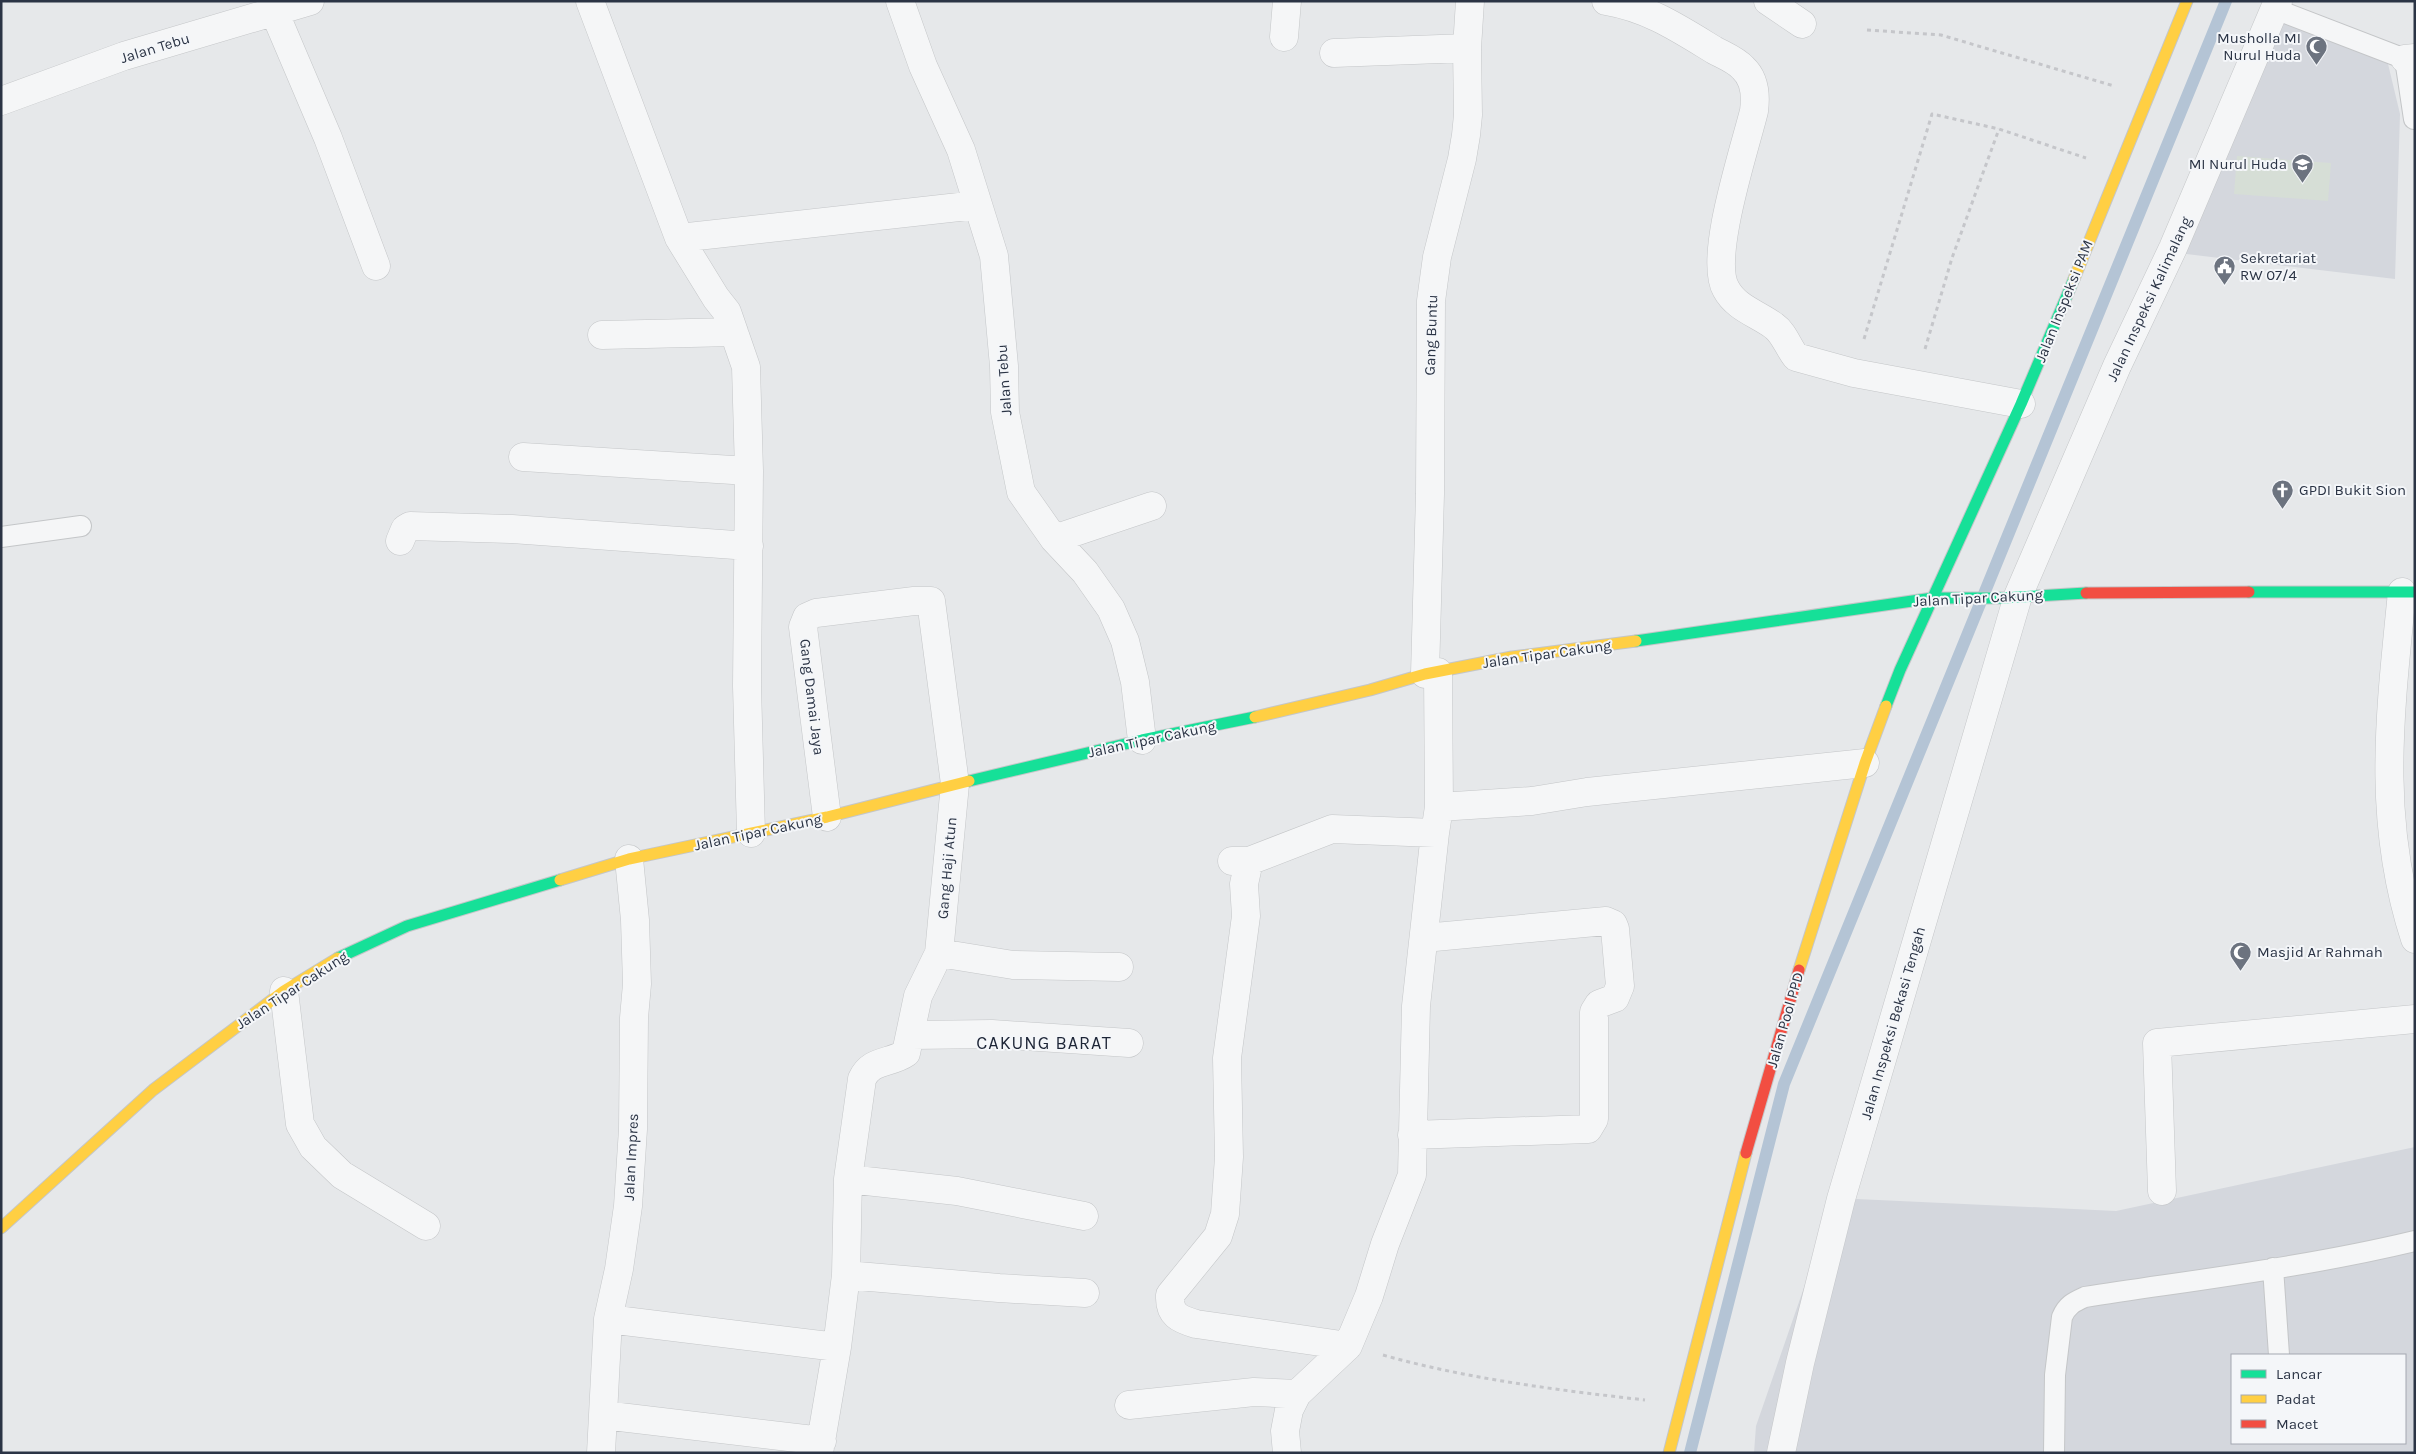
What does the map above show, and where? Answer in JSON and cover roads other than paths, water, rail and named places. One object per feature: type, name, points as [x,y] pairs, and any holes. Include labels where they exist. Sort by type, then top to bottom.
[{"type":"street","name":"Jalan Tebu","points":[[1,101],[124,56],[310,1]]},
{"type":"street","points":[[590,1],[679,238],[727,312],[746,367],[749,471],[747,686],[751,833]]},
{"type":"street","name":"Jalan Tebu","points":[[900,1],[923,66],[960,150],[994,256],[1004,366],[1006,412],[1021,492],[1054,539],[1086,572],[1111,609],[1125,641],[1135,682],[1142,740]]},
{"type":"street","points":[[1284,37],[1286,1]]},
{"type":"street","name":"Gang Buntu","points":[[1348,1346],[1369,1296],[1385,1244],[1412,1175],[1416,1006],[1437,820],[1431,673],[1431,301],[1437,257],[1466,136],[1468,115],[1467,48],[1470,1]]},
{"type":"street","points":[[1606,1],[1633,7],[1661,18],[1744,68],[1754,86],[1756,100],[1726,220],[1720,255],[1725,289],[1736,302],[1776,326],[1796,356],[1854,373],[2021,404]]},
{"type":"street","points":[[1768,1],[1802,24]]},
{"type":"street","name":"Jalan Inspeksi PAM","points":[[1933,598],[2021,404],[2120,169],[2187,1]]},
{"type":"street","name":"Jalan Inspeksi Kalimalang","points":[[2010,597],[2173,248],[2270,4]]},
{"type":"street","points":[[274,11],[328,138],[376,266]]},
{"type":"street","points":[[1334,53],[1467,48]]},
{"type":"street","points":[[679,238],[977,204]]},
{"type":"street","points":[[602,335],[734,332]]},
{"type":"street","points":[[523,456],[749,471]]},
{"type":"street","points":[[1054,539],[1152,506]]},
{"type":"street","points":[[400,541],[405,529],[410,526],[512,529],[749,546]]},
{"type":"street","name":"Jalan Tipar Cakung","points":[[1,1228],[153,1090],[284,992],[358,947],[407,926],[629,859],[827,817],[955,784],[1142,740],[1254,717],[1370,690],[1431,673],[1512,657],[1702,632],[1933,598],[2010,597],[2102,592],[2408,592]]},
{"type":"street","points":[[2408,592],[2390,720],[2388,781],[2391,839],[2404,908],[2415,939]]},
{"type":"street","name":"Jalan Inspeksi Bekasi Tengah","points":[[1781,1453],[1800,1363],[1841,1199],[2010,597]]},
{"type":"street","name":"Jalan Pool PPD","points":[[1669,1453],[1741,1170],[1805,951],[1865,763],[1900,670],[1933,598]]},
{"type":"street","name":"Gang Damai Jaya","points":[[827,817],[804,645],[804,621],[810,615],[914,601],[931,601],[955,784]]},
{"type":"street","points":[[1348,1346],[1196,1324],[1178,1319],[1170,1306],[1170,1295],[1218,1236],[1225,1214],[1229,1157],[1227,1058],[1246,916],[1240,861],[1332,830],[1437,820],[1587,792],[1865,763]]},
{"type":"street","name":"Gang Haji Atun","points":[[939,953],[955,784]]},
{"type":"street","name":"Jalan Impres","points":[[601,1453],[608,1319],[619,1269],[628,1206],[633,1129],[634,1018],[637,984],[635,920],[629,859]]},
{"type":"street","points":[[1412,1135],[1588,1130],[1594,1119],[1594,1012],[1599,1004],[1615,998],[1620,986],[1615,929],[1613,924],[1606,921],[1424,938]]},
{"type":"street","points":[[603,1415],[820,1447],[837,1347],[846,1274],[848,1179],[862,1079],[866,1070],[872,1066],[897,1059],[906,1053],[912,1034],[918,996],[939,953],[1013,964],[1119,967]]},
{"type":"street","points":[[284,992],[300,1124],[313,1147],[342,1174],[426,1226]]},
{"type":"street","points":[[2162,1191],[2157,1044],[2415,1019]]},
{"type":"street","points":[[912,1034],[992,1034],[1129,1042]]},
{"type":"street","points":[[848,1179],[957,1191],[1084,1216]]},
{"type":"street","points":[[846,1274],[999,1288],[1085,1293]]},
{"type":"street","points":[[608,1319],[837,1347]]},
{"type":"street","points":[[1287,1453],[1286,1431],[1289,1410],[1297,1394],[1348,1346]]},
{"type":"street","points":[[1129,1405],[1254,1392],[1297,1394]]},
{"type":"lane","points":[[2270,4],[2410,58],[2414,119]]},
{"type":"lane","points":[[1,537],[81,526]]},
{"type":"lane","points":[[2054,1453],[2055,1375],[2062,1316],[2066,1308],[2085,1298],[2372,1251],[2415,1241]]},
{"type":"lane","points":[[2273,1268],[2278,1354]]},
{"type":"waterway","points":[[1690,1453],[1784,1084],[2226,1]]},
{"type":"place","name":"Musholla MI Nurul Huda","points":[[2317,66]]},
{"type":"place","name":"MI Nurul Huda","points":[[2303,183]]},
{"type":"place","name":"Sekretariat RW 07/4","points":[[2224,286]]},
{"type":"place","name":"GPDI Bukit Sion","points":[[2283,509]]},
{"type":"place","name":"Masjid Ar Rahmah","points":[[2241,971]]},
{"type":"district","name":"CAKUNG BARAT","points":[[1044,1043]]}]
